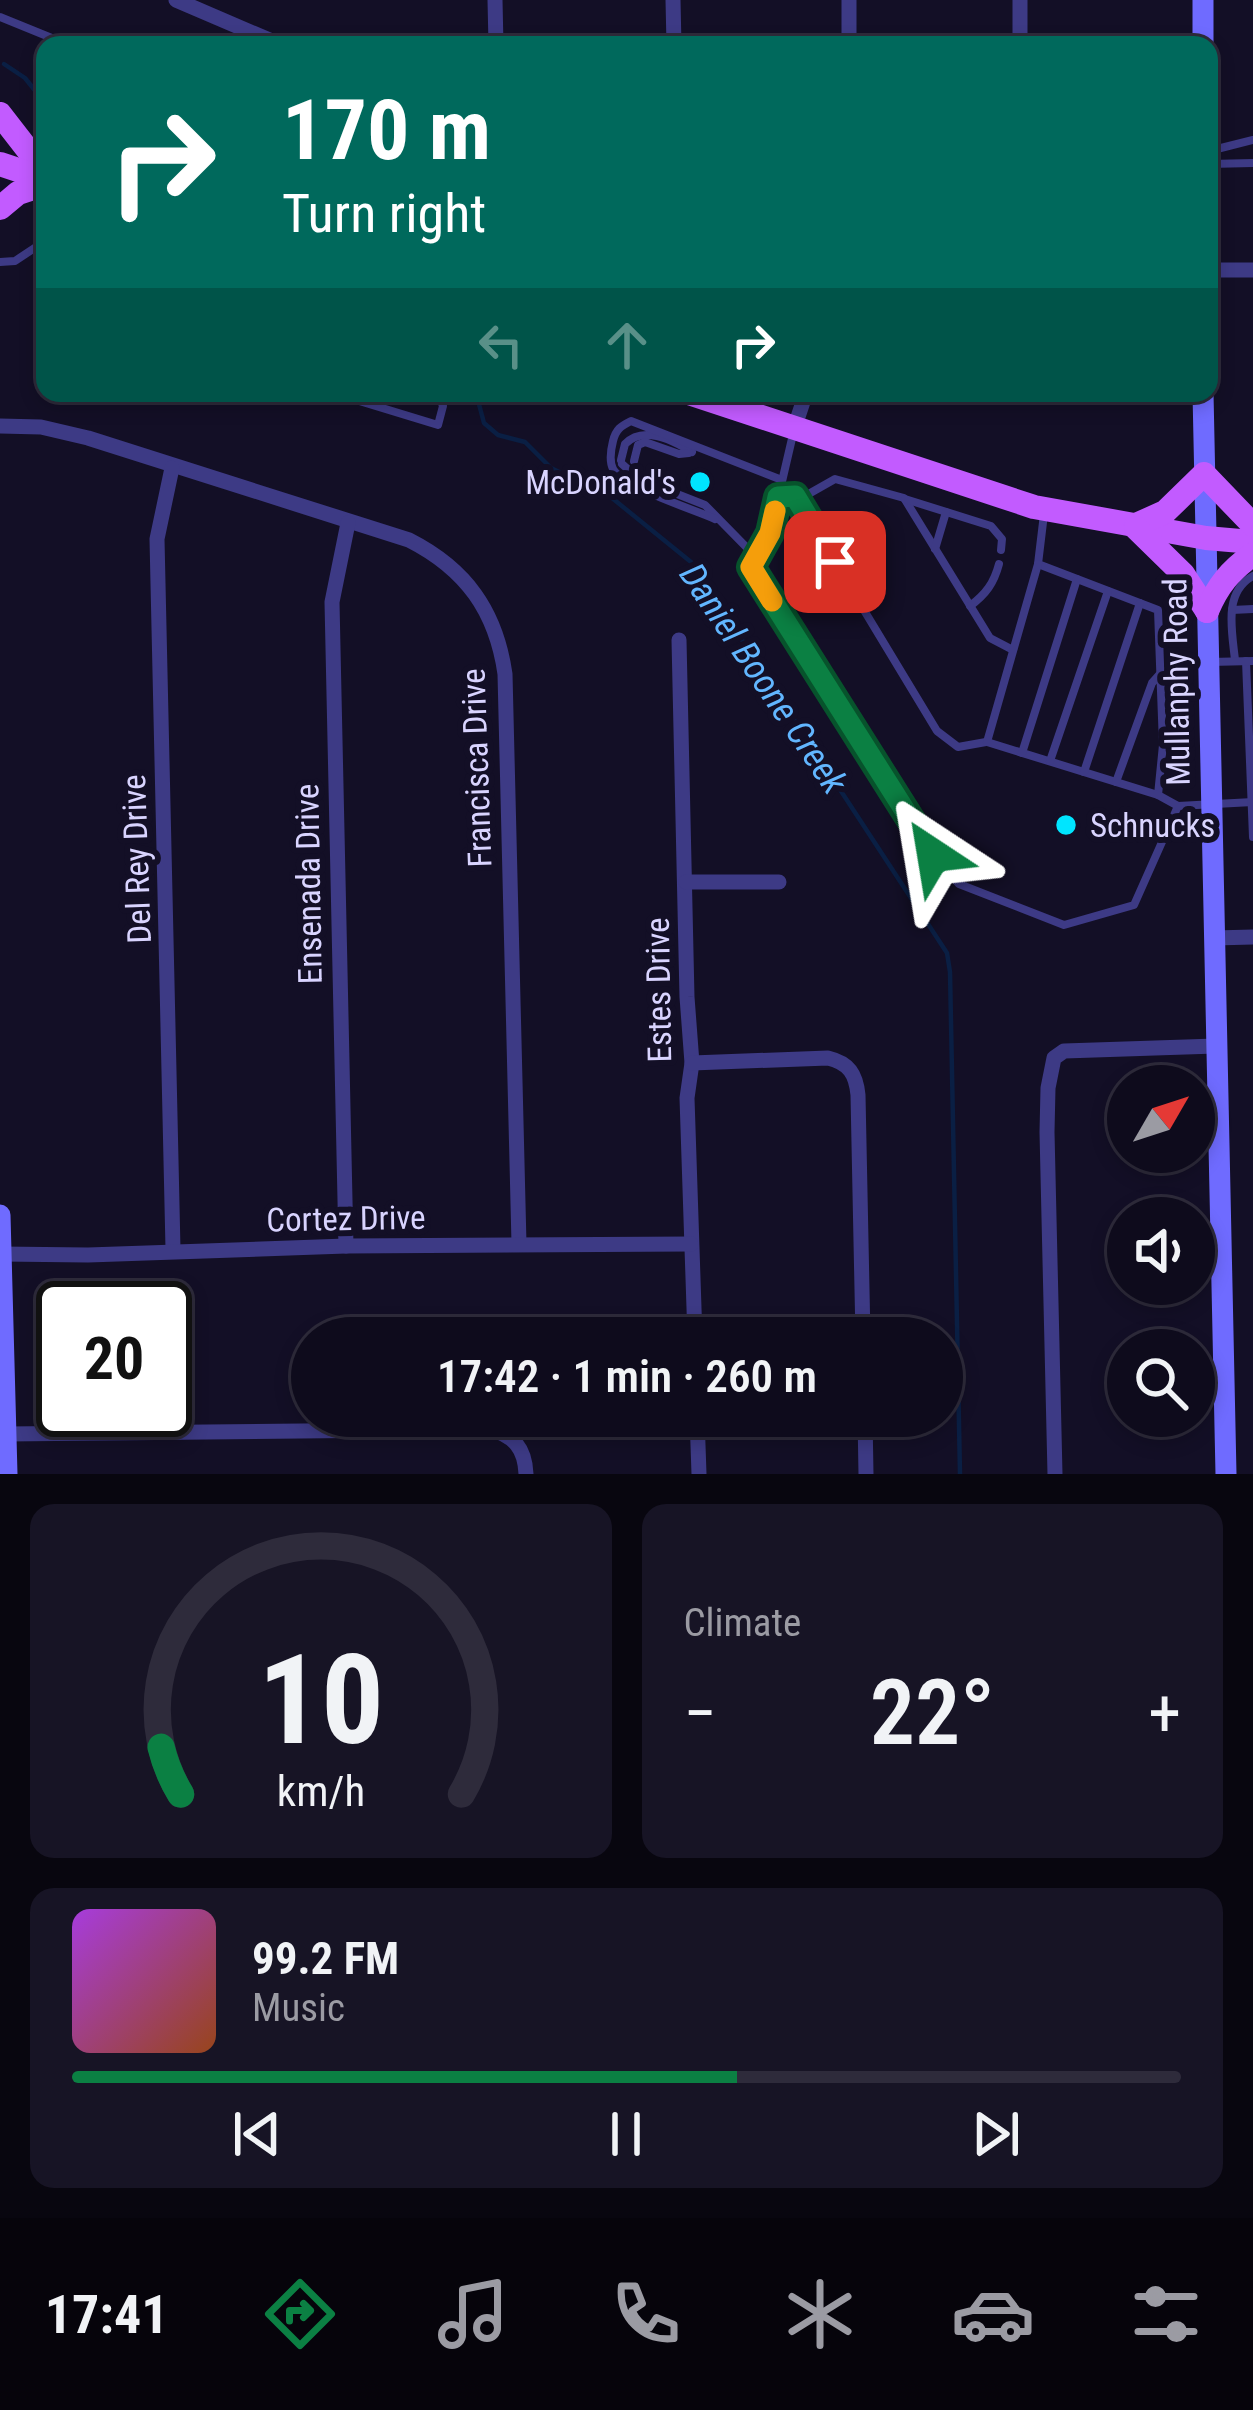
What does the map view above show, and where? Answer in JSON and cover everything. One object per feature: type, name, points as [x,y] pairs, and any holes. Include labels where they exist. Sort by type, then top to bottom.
[{"type":"main road","points":[[0,114],[36,165]]},
{"type":"main road","points":[[0,164],[36,175]]},
{"type":"main road","points":[[0,208],[36,183]]},
{"type":"main road","points":[[715,402],[1045,509],[1253,542]]},
{"type":"main road","points":[[1134,526],[1165,512],[1204,474],[1253,525]]},
{"type":"main road","points":[[1134,526],[1220,611]]},
{"type":"main road","points":[[1220,611],[1230,571],[1253,554]]},
{"type":"street","points":[[176,0],[207,6],[264,36]]},
{"type":"street","points":[[495,0],[496,36]]},
{"type":"street","points":[[673,0],[674,36]]},
{"type":"street","points":[[849,0],[849,36]]},
{"type":"street","points":[[1020,0],[1020,36]]},
{"type":"street","points":[[1203,0],[1203,36]]},
{"type":"street","points":[[1218,271],[1253,270]]},
{"type":"street","points":[[794,429],[803,402]]},
{"type":"street","name":"Mullanphy Road","points":[[1204,402],[1206,538],[1220,611],[1209,650],[1226,1474]]},
{"type":"street","name":"Francisca Drive","points":[[0,426],[41,427],[88,438],[409,540],[452,568],[482,602],[501,647],[509,762],[519,1244]]},
{"type":"street","name":"Del Rey Drive","points":[[172,468],[157,539],[173,1249]]},
{"type":"street","name":"Ensenada Drive","points":[[346,1246],[332,602],[348,523]]},
{"type":"street","name":"Estes Drive","points":[[679,640],[692,1063],[687,1098],[693,1317]]},
{"type":"street","points":[[686,882],[779,882]]},
{"type":"street","points":[[1214,938],[1253,937]]},
{"type":"street","points":[[1054,1474],[1047,1132],[1054,1058],[1064,1051],[1216,1046]]},
{"type":"street","points":[[692,1063],[828,1058],[842,1061],[851,1070],[858,1095],[863,1317]]},
{"type":"street","points":[[0,1215],[8,1474]]},
{"type":"street","name":"Cortez Drive","points":[[1,1254],[691,1244]]},
{"type":"street","points":[[6,1435],[490,1429],[512,1438],[522,1450],[526,1474]]},
{"type":"street","points":[[698,1437],[699,1474]]},
{"type":"street","points":[[865,1437],[866,1474]]},
{"type":"lane","points":[[0,16],[52,36]]},
{"type":"lane","points":[[1218,149],[1253,140]]},
{"type":"lane","points":[[1218,164],[1253,163]]},
{"type":"lane","points":[[0,262],[15,261],[36,247]]},
{"type":"lane","points":[[363,402],[438,425],[441,402]]},
{"type":"lane","points":[[697,450],[631,421],[616,432],[610,455],[613,468],[625,480],[715,518]]},
{"type":"lane","points":[[794,429],[770,533],[751,567],[890,790],[933,855],[959,884],[1064,925],[1134,905],[1178,806]]},
{"type":"lane","points":[[756,557],[705,505],[639,479],[621,462],[627,440],[652,435],[782,480]]},
{"type":"lane","points":[[639,479],[634,464],[641,443],[680,454],[697,450]]},
{"type":"lane","points":[[778,497],[805,496],[835,479],[991,526],[1002,539],[1001,550]]},
{"type":"lane","points":[[795,496],[938,730],[958,747],[987,742],[1158,795],[1178,806],[1253,802]]},
{"type":"lane","points":[[904,498],[990,638],[1013,650]]},
{"type":"lane","points":[[987,742],[1038,564],[1045,509]]},
{"type":"lane","points":[[935,550],[946,512]]},
{"type":"lane","points":[[970,606],[984,596],[999,564]]},
{"type":"lane","points":[[1038,564],[1157,610],[1163,746],[1158,795]]},
{"type":"lane","points":[[1220,611],[1240,584],[1253,576]]},
{"type":"lane","points":[[1022,752],[1077,579]]},
{"type":"lane","points":[[1050,761],[1108,591]]},
{"type":"lane","points":[[1084,772],[1140,603]]},
{"type":"lane","points":[[1220,611],[1253,609]]},
{"type":"lane","points":[[1220,611],[1245,661],[1253,837]]},
{"type":"lane","points":[[1209,650],[1232,638]]},
{"type":"lane","points":[[1209,650],[1245,661]]},
{"type":"lane","points":[[1116,782],[1152,683],[1160,674]]},
{"type":"waterway","name":"Daniel Boone Creek","points":[[4,64],[36,92]]},
{"type":"waterway","name":"Daniel Boone Creek","points":[[478,402],[484,423],[498,435],[525,442],[551,468],[612,498],[691,562],[947,953],[960,1474]]},
{"type":"slow traffic","points":[[772,601],[751,567],[770,533],[775,511]]},
{"type":"place","name":"McDonald's","points":[[700,482]]},
{"type":"place","name":"Schnucks","points":[[1066,825]]},
{"type":"route","points":[[835,562],[795,496],[778,497],[770,533],[751,567],[933,855]]}]
